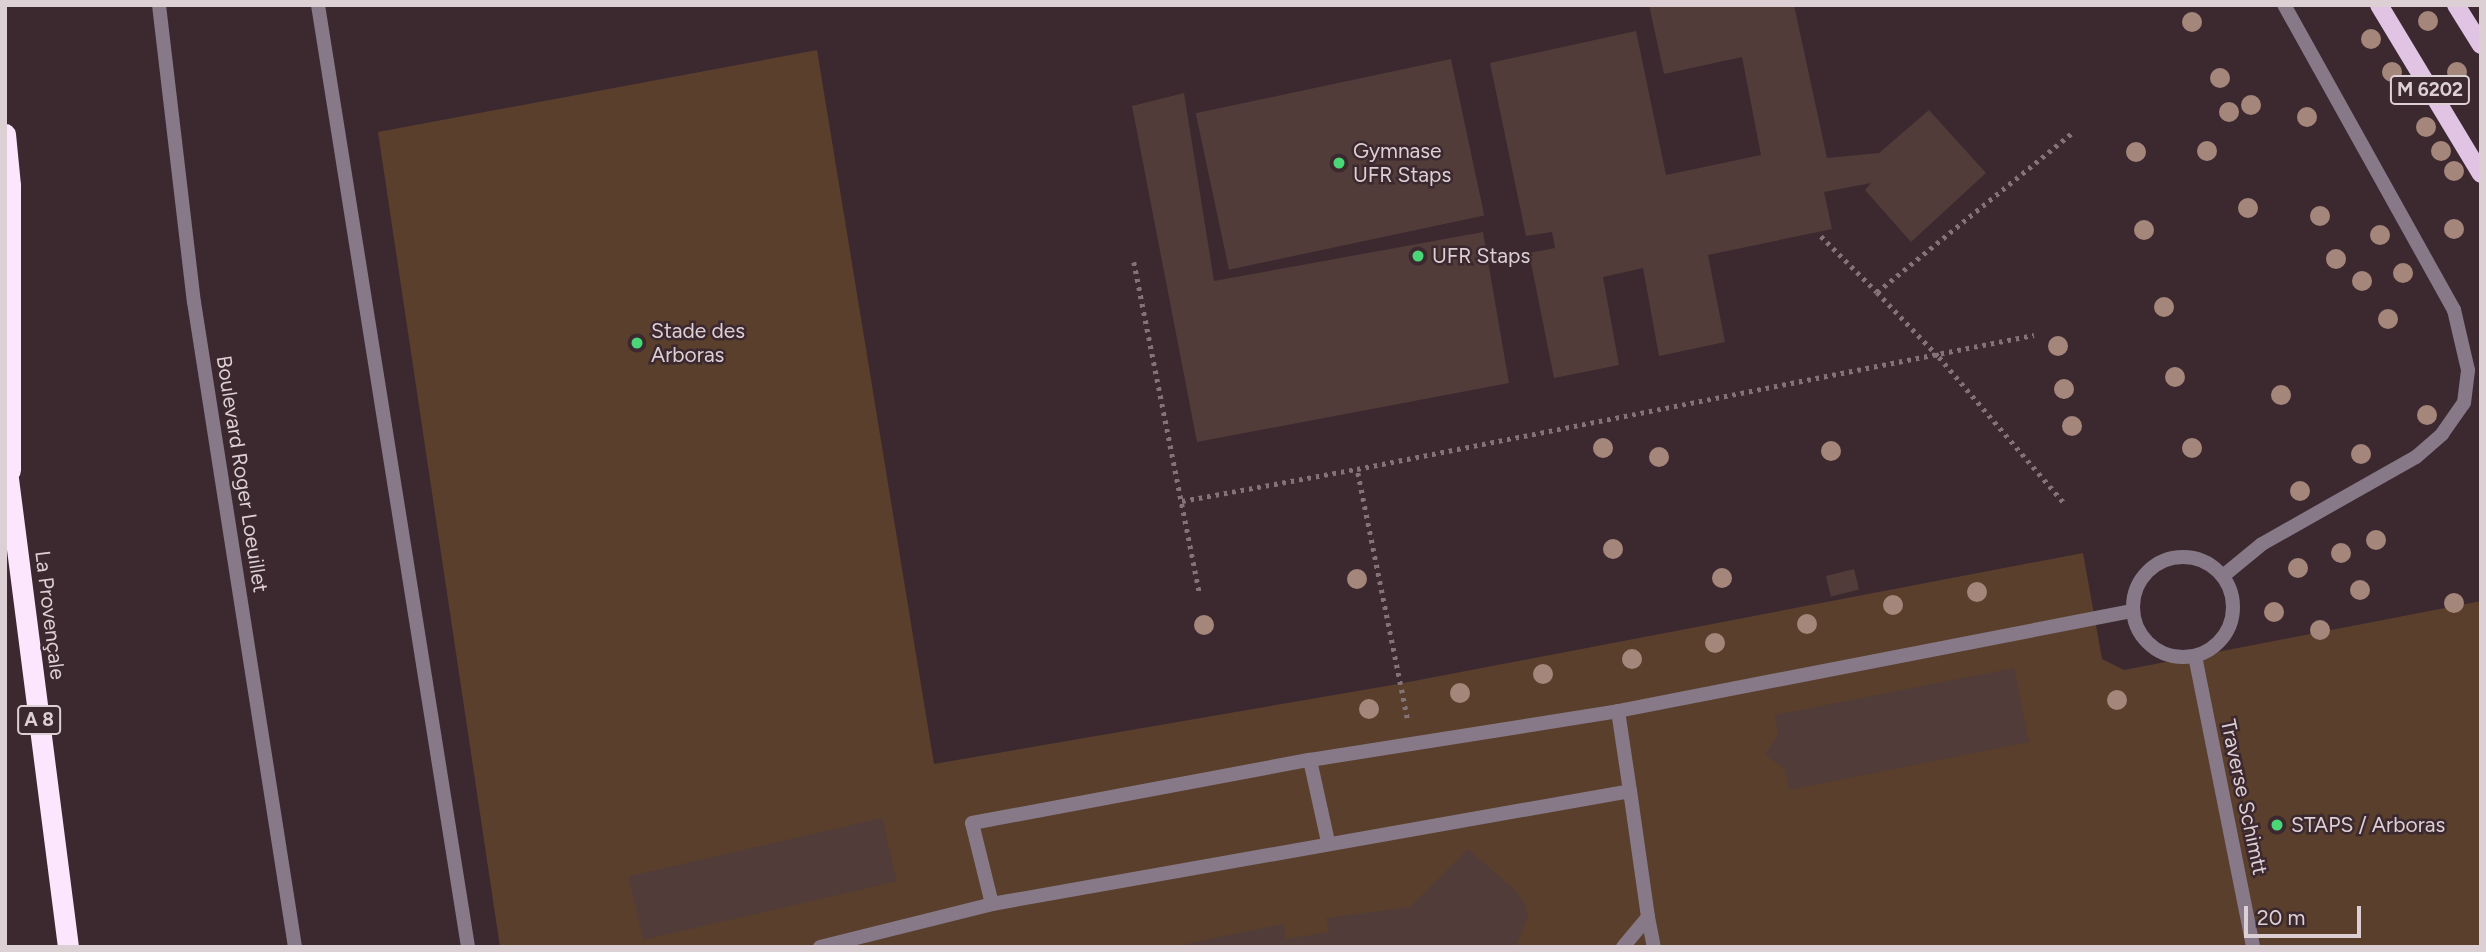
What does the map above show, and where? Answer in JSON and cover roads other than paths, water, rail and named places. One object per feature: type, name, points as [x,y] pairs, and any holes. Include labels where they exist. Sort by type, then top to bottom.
[{"type":"highway","points":[[5,134],[10,185],[10,493]]},
{"type":"highway","name":"La Provençale","points":[[5,456],[68,947]]},
{"type":"main road","name":"M 6202","points":[[2379,5],[2481,174]]},
{"type":"main road","name":"M 6202","points":[[2456,5],[2481,45]]},
{"type":"street","name":"Boulevard Roger Loeuillet","points":[[159,5],[194,302],[295,947]]},
{"type":"street","points":[[318,5],[468,947]]},
{"type":"street","points":[[2223,576],[2262,544],[2416,457],[2442,434],[2465,403],[2468,370],[2466,345],[2454,310],[2284,5]]},
{"type":"street","points":[[2190,557],[2223,576],[2231,590],[2231,624],[2223,639],[2195,656],[2166,655],[2142,638],[2133,611],[2140,579],[2171,559],[2190,557]]},
{"type":"street","points":[[992,904],[972,823],[1310,760],[1414,746],[1618,711],[2133,611]]},
{"type":"street","name":"Traverse Schimtt","points":[[2195,656],[2253,947]]},
{"type":"street","points":[[1618,711],[1654,947]]},
{"type":"street","points":[[1310,760],[1328,842]]},
{"type":"street","points":[[820,947],[992,904],[1328,842],[1630,791]]},
{"type":"street","points":[[1623,947],[1648,917]]},
{"type":"place","name":"Gymnase UFR Staps","points":[[1339,163]]},
{"type":"place","name":"UFR Staps","points":[[1418,256]]},
{"type":"place","name":"Stade des Arboras","points":[[637,343]]},
{"type":"place","name":"STAPS / Arboras","points":[[2277,825]]}]
